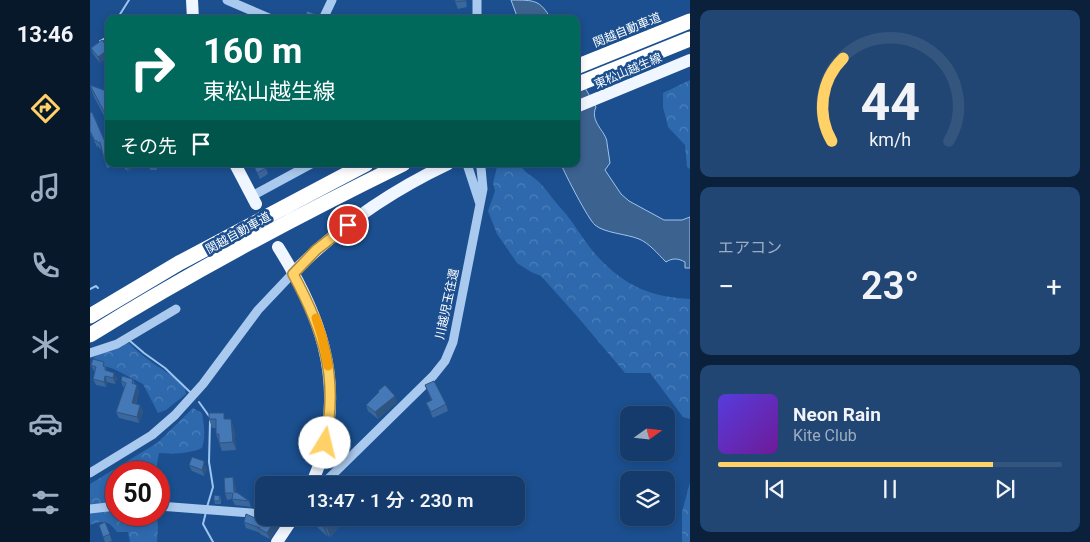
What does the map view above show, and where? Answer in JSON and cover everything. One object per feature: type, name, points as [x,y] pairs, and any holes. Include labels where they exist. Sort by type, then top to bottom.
[{"type":"highway","name":"関越自動車道","points":[[580,65],[690,21]]},
{"type":"highway","points":[[580,83],[690,39]]},
{"type":"highway","name":"関越自動車道","points":[[90,316],[179,263],[360,167]]},
{"type":"highway","name":"関越自動車道","points":[[90,335],[265,234],[398,167]]},
{"type":"main road","points":[[192,0],[193,15]]},
{"type":"main road","name":"東松山越生線","points":[[580,106],[690,60]]},
{"type":"main road","points":[[237,167],[254,200]]},
{"type":"main road","points":[[293,274],[335,234],[377,204],[416,180],[442,167]]},
{"type":"main road","points":[[278,246],[315,316],[322,337],[331,392],[328,429],[322,457],[315,476]]},
{"type":"main road","points":[[277,542],[287,526]]},
{"type":"street","points":[[227,0],[262,15]]},
{"type":"street","points":[[326,15],[332,0]]},
{"type":"street","points":[[477,0],[477,15]]},
{"type":"street","points":[[254,200],[306,167]]},
{"type":"street","points":[[468,167],[480,205]]},
{"type":"street","name":"川越児玉往還","points":[[331,476],[433,376],[445,361],[453,342],[483,189],[481,168]]},
{"type":"street","points":[[90,473],[152,434],[175,415],[203,384],[258,310],[293,274]]},
{"type":"street","points":[[90,352],[117,344],[176,309]]},
{"type":"street","points":[[90,509],[105,507]]},
{"type":"street","points":[[170,507],[255,514]]},
{"type":"green space","points":[[690,80],[690,169],[687,167],[685,145],[668,127],[663,107],[663,93]]},
{"type":"green space","points":[[497,167],[522,167],[539,182],[594,252],[618,276],[640,288],[663,296],[690,299],[690,419],[683,417],[650,373],[625,373],[541,276],[517,263],[497,234],[488,211],[495,191],[493,183]]},
{"type":"green space","points":[[128,342],[148,360],[184,385],[186,394],[166,410],[158,413],[143,384],[104,366],[93,358]]},
{"type":"green space","points":[[193,408],[202,413],[204,435],[202,448],[181,453],[159,453],[158,461],[128,461],[157,443]]},
{"type":"green space","points":[[105,475],[105,522],[90,525],[90,484]]},
{"type":"green space","points":[[690,482],[690,542],[682,542],[682,512]]},
{"type":"green space","points":[[111,526],[158,526],[157,542],[130,542],[128,532],[117,532]]},
{"type":"shaded area","points":[[511,0],[536,2],[548,15],[517,15]]},
{"type":"shaded area","points":[[580,79],[596,107],[594,112],[596,122],[606,139],[610,163],[605,170],[621,194],[629,201],[664,220],[682,220],[690,217],[690,268],[685,268],[685,262],[680,260],[673,259],[666,262],[650,246],[639,239],[599,228],[582,206],[562,167],[580,167]]},
{"type":"building","points":[[307,11],[315,14],[315,15],[306,15]]},
{"type":"building","points":[[102,40],[105,44],[105,52],[98,57],[91,48]]},
{"type":"building","points":[[90,85],[105,91],[105,113]]},
{"type":"building","points":[[92,112],[105,142],[105,162],[100,142],[95,141],[90,131],[90,113]]},
{"type":"building","points":[[254,167],[266,167],[266,168],[257,173]]},
{"type":"building","points":[[93,359],[104,362],[105,370],[114,373],[113,378],[105,376],[104,382],[93,379],[96,367],[91,365]]},
{"type":"building","points":[[122,376],[133,379],[132,383],[137,385],[132,403],[140,405],[137,417],[116,412],[126,383],[121,381]]},
{"type":"building","points":[[434,381],[446,404],[431,412],[426,403],[432,400],[425,385]]},
{"type":"building","points":[[385,385],[395,396],[375,412],[366,405]]},
{"type":"building","points":[[209,413],[224,413],[224,419],[231,419],[233,442],[219,443],[219,434],[216,434],[216,419],[209,419]]},
{"type":"building","points":[[192,457],[204,461],[202,470],[189,465]]},
{"type":"building","points":[[233,477],[234,492],[249,501],[232,499],[233,493],[225,493],[224,478]]},
{"type":"building","points":[[214,495],[220,496],[219,501],[214,501]]},
{"type":"building","points":[[246,514],[255,518],[255,526],[271,526],[267,533],[244,522]]},
{"type":"building","points":[[105,522],[105,526],[110,534],[103,537],[99,525]]},
{"type":"waterway","points":[[120,15],[129,0]]},
{"type":"waterway","points":[[100,41],[105,38]]},
{"type":"waterway","points":[[90,289],[96,286],[98,288]]},
{"type":"waterway","points":[[130,341],[165,368],[190,392]]},
{"type":"waterway","points":[[199,402],[209,416]]},
{"type":"waterway","points":[[207,507],[213,487],[209,462],[210,421]]},
{"type":"waterway","points":[[206,512],[203,524],[213,542]]},
{"type":"slow traffic","points":[[316,318],[328,366]]},
{"type":"route","points":[[325,443],[331,392],[328,368],[322,337],[315,316],[293,274],[316,250],[348,225]]}]
